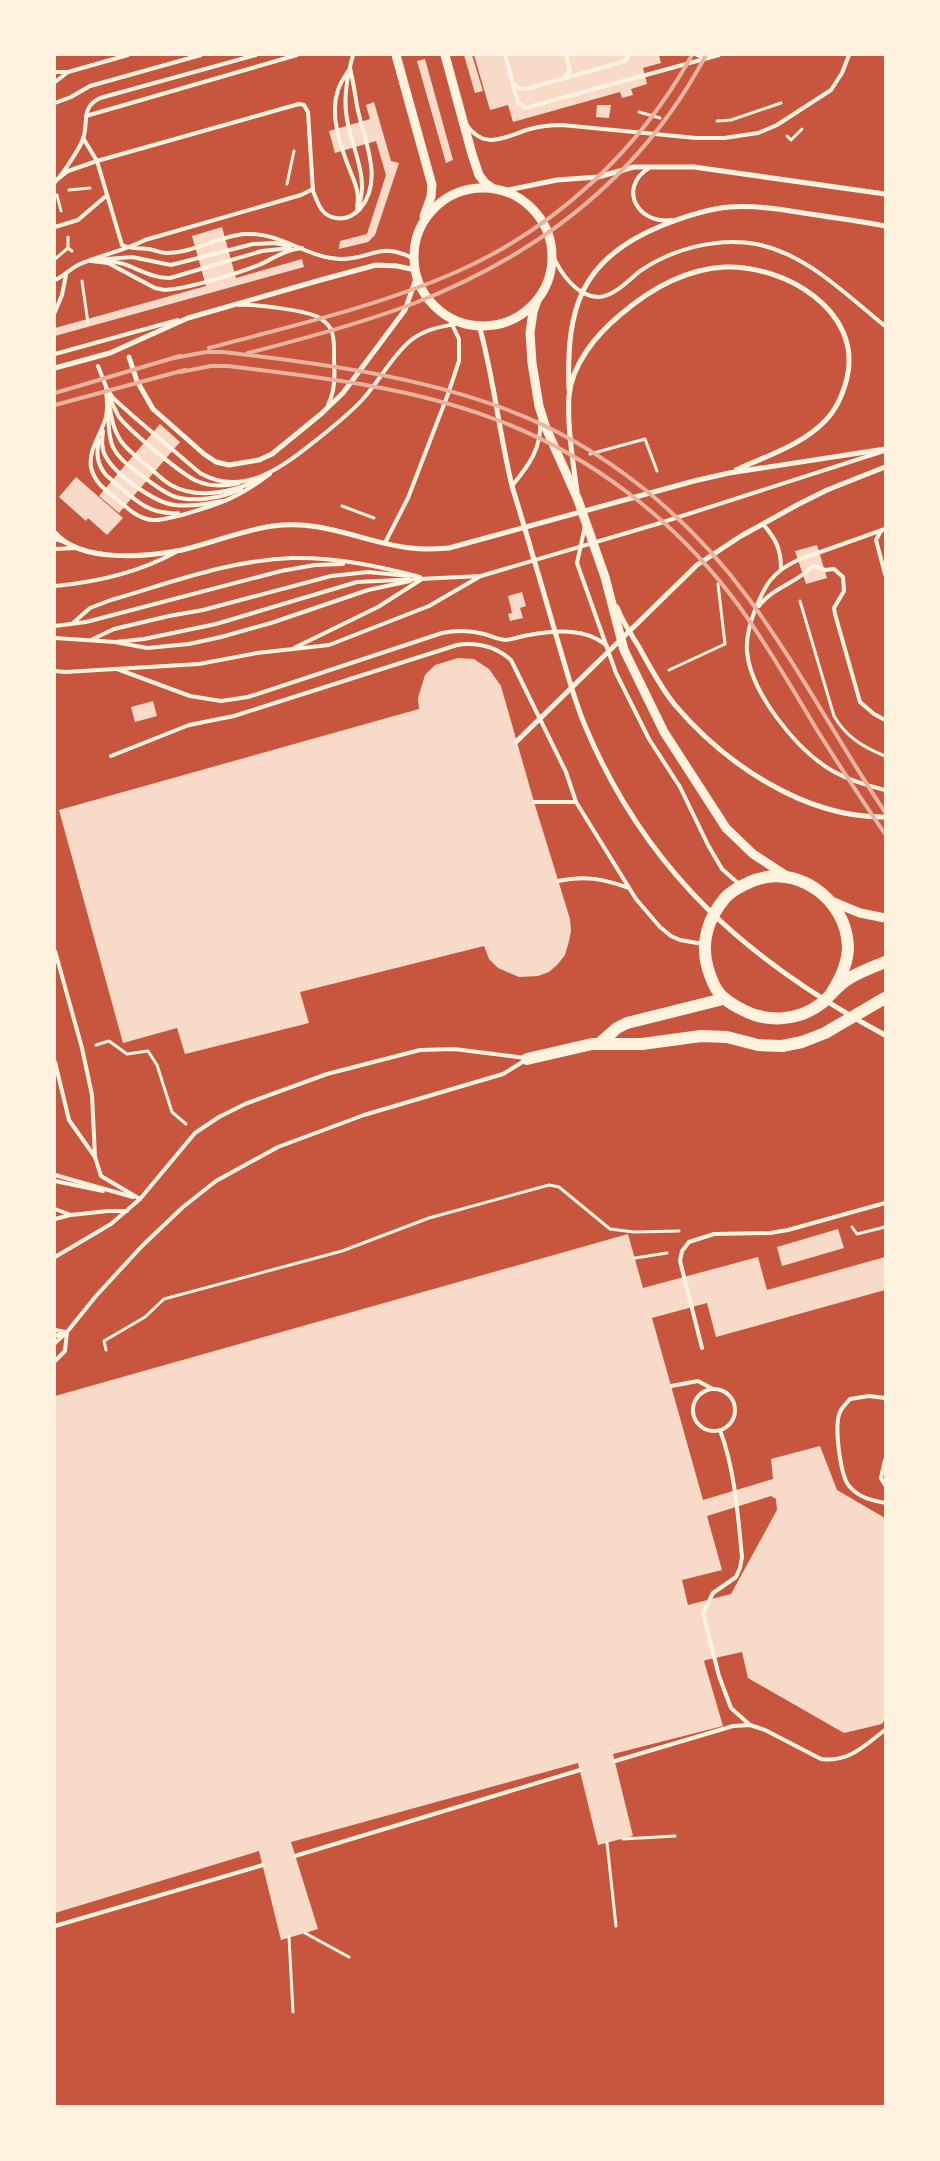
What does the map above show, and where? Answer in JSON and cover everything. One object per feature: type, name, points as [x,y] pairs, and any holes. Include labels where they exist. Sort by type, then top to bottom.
[{"type":"main road","points":[[832,992],[841,978],[848,946],[843,922],[831,902],[818,890],[804,882],[772,876],[756,879],[740,886],[726,896],[715,911],[708,927],[705,945],[707,964],[712,983],[723,999],[751,1014],[780,1019],[809,1011],[849,978],[885,962]]},
{"type":"main road","points":[[527,1059],[599,1044],[642,1044],[701,1036],[727,1037],[758,1045],[782,1046],[802,1042],[825,1034],[885,998]]},
{"type":"main road","points":[[599,1044],[617,1028],[628,1023],[723,999]]},
{"type":"street","points":[[396,55],[432,185],[431,197],[416,241],[414,259],[416,273],[429,300],[448,316],[480,326],[511,320],[537,300]]},
{"type":"street","points":[[445,55],[480,175],[485,183],[492,188]]},
{"type":"street","points":[[503,190],[557,180],[598,177],[634,167],[664,165],[694,167],[885,194]]},
{"type":"street","points":[[422,225],[433,209],[448,197],[466,190],[492,188],[503,190],[516,196],[530,206],[542,220],[549,236],[552,253],[551,270],[533,312],[530,334],[532,363],[539,406],[546,428],[578,500],[619,613],[674,704],[694,726],[727,756],[759,778],[797,798],[835,810],[872,817],[885,817]]},
{"type":"street","points":[[578,500],[571,445],[568,360],[570,330],[582,291],[597,269],[618,248],[644,233],[680,219],[708,210],[732,207],[758,207],[885,226]]},
{"type":"street","points":[[55,368],[110,353],[188,318],[376,265],[397,266],[416,273]]},
{"type":"street","points":[[569,396],[576,372],[587,350],[605,328],[629,307],[660,287],[702,270],[725,268],[752,269],[796,284],[829,310],[841,325],[849,348],[849,368],[845,387],[833,412],[809,435],[729,474]]},
{"type":"street","points":[[129,358],[136,381],[154,409],[204,454],[216,462],[229,465],[245,463],[272,454],[321,414],[343,393],[405,310],[416,273]]},
{"type":"street","points":[[480,326],[487,352],[512,486],[585,727],[607,775],[663,862],[727,929],[770,964],[806,989],[885,1036]]},
{"type":"street","points":[[55,533],[76,548],[104,555],[125,556],[180,550],[246,531],[275,526],[300,525],[329,528],[411,548],[449,548],[729,474],[885,450]]},
{"type":"street","points":[[516,742],[676,585],[709,556],[763,524],[827,490],[885,466]]},
{"type":"street","points":[[605,577],[624,650],[664,732],[726,828],[753,854],[788,878]]},
{"type":"street","points":[[831,902],[860,913],[885,918]]},
{"type":"lane","points":[[55,72],[68,72],[128,55]]},
{"type":"lane","points":[[55,102],[71,97],[90,86],[201,55]]},
{"type":"lane","points":[[56,180],[83,138],[86,116],[93,101],[256,55]]},
{"type":"lane","points":[[86,116],[289,59],[297,55]]},
{"type":"lane","points":[[354,55],[350,68],[346,113],[360,170],[362,188],[361,201],[355,214]]},
{"type":"lane","points":[[505,55],[521,106],[529,108],[719,55]]},
{"type":"lane","points":[[563,79],[570,71],[566,55]]},
{"type":"lane","points":[[513,84],[520,89],[526,89],[622,62],[626,60],[628,55]]},
{"type":"lane","points":[[697,55],[710,58]]},
{"type":"lane","points":[[461,113],[468,126],[476,135],[494,140],[505,139],[540,126],[562,124],[696,138],[724,138],[768,129],[814,103],[831,90],[842,73],[849,55]]},
{"type":"lane","points":[[56,180],[68,171],[97,161],[299,104],[304,105],[308,112],[313,189],[320,209],[329,217],[341,219],[355,214],[365,203],[369,192],[372,170],[350,68]]},
{"type":"lane","points":[[350,68],[338,89],[335,103],[337,129],[345,158],[357,189],[358,202],[355,214]]},
{"type":"lane","points":[[55,82],[68,72]]},
{"type":"lane","points":[[83,138],[97,161],[122,245],[130,248],[169,253],[246,234],[265,235],[285,240],[334,259],[342,260],[387,250],[404,253],[414,259]]},
{"type":"lane","points":[[664,165],[649,168],[635,182],[636,204],[641,212],[650,218],[662,221],[680,219]]},
{"type":"lane","points":[[55,280],[66,275],[80,264],[113,251],[130,248],[145,240],[301,195],[313,189]]},
{"type":"lane","points":[[55,227],[78,220],[106,196]]},
{"type":"lane","points":[[552,253],[558,268],[582,291],[600,297],[612,293],[658,260],[705,244],[731,242],[756,244],[807,264],[885,326]]},
{"type":"lane","points":[[90,261],[132,257],[171,264],[252,244],[275,243],[302,248]]},
{"type":"lane","points":[[90,261],[116,261],[162,278],[170,278],[283,247],[302,248]]},
{"type":"lane","points":[[90,261],[108,263],[155,288],[165,290],[236,272],[260,264],[288,250],[302,248]]},
{"type":"lane","points":[[55,312],[62,295],[66,275]]},
{"type":"lane","points":[[232,305],[258,306],[304,313],[325,321],[334,339],[335,379],[332,395],[321,414]]},
{"type":"lane","points":[[385,543],[413,486],[459,361],[459,339],[448,316]]},
{"type":"lane","points":[[55,354],[188,318]]},
{"type":"lane","points":[[103,426],[91,454],[90,464],[93,475],[98,483],[133,513],[143,518],[153,520],[164,519],[194,511],[236,498],[344,418],[363,400],[409,341],[430,329],[463,322]]},
{"type":"lane","points":[[98,366],[116,412],[126,424],[187,476],[198,482],[212,485],[234,484],[256,479]]},
{"type":"lane","points":[[106,388],[113,425],[121,442],[170,484],[184,491],[198,493],[237,488],[274,471]]},
{"type":"lane","points":[[106,388],[113,398],[200,473],[209,478],[224,482],[256,479]]},
{"type":"lane","points":[[106,388],[110,442],[120,458],[155,487],[174,497],[194,499],[217,497],[237,491],[256,479]]},
{"type":"lane","points":[[108,403],[97,447],[97,459],[100,468],[106,475],[151,510],[163,514],[194,511]]},
{"type":"lane","points":[[512,486],[532,461],[538,447],[541,429],[539,406]]},
{"type":"lane","points":[[103,426],[103,450],[106,458],[153,499],[175,505],[192,506],[236,498]]},
{"type":"lane","points":[[55,671],[199,664],[257,653],[329,645],[429,606],[481,576],[657,524],[885,450]]},
{"type":"lane","points":[[585,522],[577,563],[616,673],[649,739],[680,787],[708,845],[722,869],[740,886]]},
{"type":"lane","points":[[763,524],[772,534],[781,554],[781,569]]},
{"type":"lane","points":[[884,529],[798,560],[781,569],[764,588],[748,632],[747,650],[750,668],[770,708],[807,751],[830,770],[857,782],[885,790]]},
{"type":"lane","points":[[884,529],[878,534],[876,540],[885,574]]},
{"type":"lane","points":[[55,539],[67,543]]},
{"type":"lane","points":[[55,549],[76,548]]},
{"type":"lane","points":[[55,586],[83,583],[151,566],[180,550]]},
{"type":"lane","points":[[73,623],[90,608],[111,600],[240,564],[293,558],[320,558],[371,565],[424,578]]},
{"type":"lane","points":[[55,626],[114,615],[281,571],[315,565],[352,563]]},
{"type":"lane","points":[[754,612],[776,589],[803,576],[813,566],[839,572],[843,577],[844,591],[834,608],[860,702],[874,714],[885,720]]},
{"type":"lane","points":[[92,640],[114,630],[169,616],[203,610],[331,576],[368,572],[424,578]]},
{"type":"lane","points":[[115,642],[144,639],[216,624],[357,582],[481,576]]},
{"type":"lane","points":[[55,638],[115,642],[147,648],[188,644],[212,640],[368,590],[424,578]]},
{"type":"lane","points":[[290,650],[378,607],[424,578]]},
{"type":"lane","points":[[117,668],[190,696],[221,701],[248,697],[442,633],[459,630],[508,640],[530,634],[574,632],[592,637],[607,646]]},
{"type":"lane","points":[[111,756],[188,725],[234,716],[457,645],[467,644],[495,649],[511,660],[566,772],[576,802],[630,888],[652,918],[671,936],[680,940],[705,945]]},
{"type":"lane","points":[[534,802],[576,802]]},
{"type":"lane","points":[[558,881],[589,877],[630,888]]},
{"type":"lane","points":[[55,951],[82,1048],[92,1095],[94,1157]]},
{"type":"lane","points":[[55,1257],[111,1224],[127,1211],[140,1199],[196,1133],[236,1108],[327,1074],[420,1050],[454,1050],[527,1059]]},
{"type":"lane","points":[[55,1342],[67,1332],[142,1246],[183,1207],[216,1182],[278,1147],[364,1115],[503,1074],[527,1059]]},
{"type":"lane","points":[[55,1062],[69,1120],[94,1157],[102,1176],[140,1199]]},
{"type":"lane","points":[[55,1175],[140,1199]]},
{"type":"lane","points":[[55,1180],[140,1199]]},
{"type":"lane","points":[[702,1348],[680,1261],[682,1251],[689,1242],[714,1234],[770,1233],[788,1230],[885,1203]]},
{"type":"lane","points":[[55,1209],[71,1215]]},
{"type":"lane","points":[[55,1219],[71,1215],[127,1211]]},
{"type":"lane","points":[[55,1330],[67,1332]]},
{"type":"lane","points":[[55,1336],[67,1332]]},
{"type":"lane","points":[[55,1361],[65,1351],[67,1332]]},
{"type":"lane","points":[[671,1386],[698,1381],[712,1389],[726,1392],[734,1403],[734,1416],[731,1422],[720,1430],[707,1430],[696,1421],[693,1414],[695,1400],[706,1390],[712,1389]]},
{"type":"lane","points":[[885,1398],[869,1396],[850,1399],[840,1412],[839,1433],[839,1464],[849,1486],[865,1499],[885,1503]]},
{"type":"lane","points":[[720,1430],[731,1468],[742,1557],[736,1577],[713,1593],[702,1613],[719,1676],[731,1708],[750,1725]]},
{"type":"lane","points":[[885,1460],[881,1478],[885,1485]]},
{"type":"lane","points":[[615,1761],[733,1726],[750,1725],[765,1730],[821,1759],[831,1760],[866,1747],[885,1730]]},
{"type":"lane","points":[[294,1856],[580,1770]]},
{"type":"lane","points":[[55,1926],[262,1865]]},
{"type":"path","points":[[713,122],[731,120],[789,100]]},
{"type":"path","points":[[639,112],[667,120]]},
{"type":"path","points":[[279,186],[287,185],[296,144]]},
{"type":"path","points":[[65,190],[91,188]]},
{"type":"path","points":[[57,191],[56,198],[63,218]]},
{"type":"path","points":[[68,231],[68,248],[77,256]]},
{"type":"path","points":[[55,259],[68,248]]},
{"type":"path","points":[[80,272],[88,323]]},
{"type":"path","points":[[590,454],[645,439],[657,471]]},
{"type":"path","points":[[342,506],[374,518]]},
{"type":"path","points":[[674,668],[725,644],[718,584]]},
{"type":"path","points":[[800,601],[834,716],[841,730],[852,739],[885,756]]},
{"type":"path","points":[[109,1041],[126,1054],[148,1051],[157,1065],[172,1112],[196,1133]]},
{"type":"path","points":[[106,1350],[104,1341],[145,1317],[164,1299],[342,1251],[429,1218],[549,1185],[559,1186],[610,1229],[634,1232],[683,1231]]},
{"type":"path","points":[[635,1258],[682,1251]]},
{"type":"path","points":[[623,1839],[675,1836]]},
{"type":"path","points":[[607,1843],[616,1926]]},
{"type":"path","points":[[305,1933],[349,1957]]},
{"type":"path","points":[[289,1937],[293,2012]]},
{"type":"building","points":[[464,55],[472,55],[483,91],[475,93]]},
{"type":"building","points":[[474,55],[659,55],[661,63],[643,68],[647,84],[631,89],[633,95],[622,98],[620,92],[513,122],[508,105],[490,110]]},
{"type":"building","points":[[425,59],[453,160],[446,163],[417,61]]},
{"type":"building","points":[[374,102],[391,161],[399,163],[375,235],[368,242],[339,249],[340,241],[367,234],[386,175],[376,141],[335,153],[329,131],[370,119],[366,105]]},
{"type":"building","points":[[597,105],[611,105],[609,118],[596,117]]},
{"type":"building","points":[[222,227],[236,278],[302,259],[304,267],[55,336],[55,328],[206,286],[192,236]]},
{"type":"building","points":[[160,424],[180,442],[119,513],[99,496]]},
{"type":"building","points":[[76,477],[123,518],[107,535],[88,518],[86,521],[59,497]]},
{"type":"building","points":[[817,545],[827,578],[806,584],[795,551]]},
{"type":"building","points":[[522,592],[526,606],[520,608],[523,618],[510,621],[508,614],[512,613],[508,596]]},
{"type":"building","points":[[458,658],[474,659],[489,669],[501,686],[570,919],[571,931],[569,941],[565,955],[558,964],[549,972],[538,976],[519,977],[498,968],[489,959],[484,946],[300,992],[309,1023],[185,1054],[177,1028],[123,1043],[59,810],[419,709],[418,698],[425,675],[435,665]]},
{"type":"building","points":[[153,701],[157,716],[135,722],[131,707]]},
{"type":"building","points":[[838,1229],[844,1248],[782,1266],[777,1247]]},
{"type":"building","points":[[628,1234],[643,1288],[758,1257],[767,1290],[885,1257],[885,1290],[716,1337],[707,1303],[652,1318],[703,1500],[773,1479],[771,1459],[820,1446],[837,1490],[885,1518],[885,1719],[882,1724],[844,1733],[748,1678],[742,1652],[706,1660],[704,1661],[723,1726],[613,1754],[633,1836],[598,1845],[578,1763],[291,1842],[318,1929],[281,1940],[259,1851],[55,1913],[55,1396]],"holes":[[[771,1496],[776,1499],[777,1510],[731,1594],[688,1605],[682,1580],[722,1570],[707,1516]]]},
{"type":"railway","points":[[209,348],[333,315],[394,296],[454,273],[491,255],[526,234],[560,210],[620,155],[671,90],[692,55]]},
{"type":"railway","points":[[248,353],[354,324],[415,303],[461,283],[504,260],[545,234],[584,205],[619,173],[652,137],[681,98],[706,55]]},
{"type":"railway","points":[[174,358],[206,352],[223,352],[332,366],[439,388],[508,410],[543,425],[578,443],[611,464],[642,487],[700,540],[749,599],[785,651],[885,812]]},
{"type":"railway","points":[[55,393],[180,356]]},
{"type":"railway","points":[[180,372],[211,366],[227,366],[293,374],[393,390],[458,406],[489,417],[526,432],[595,470],[659,518],[687,545],[739,606],[780,667],[825,743],[885,834]]},
{"type":"railway","points":[[55,405],[185,370]]}]
